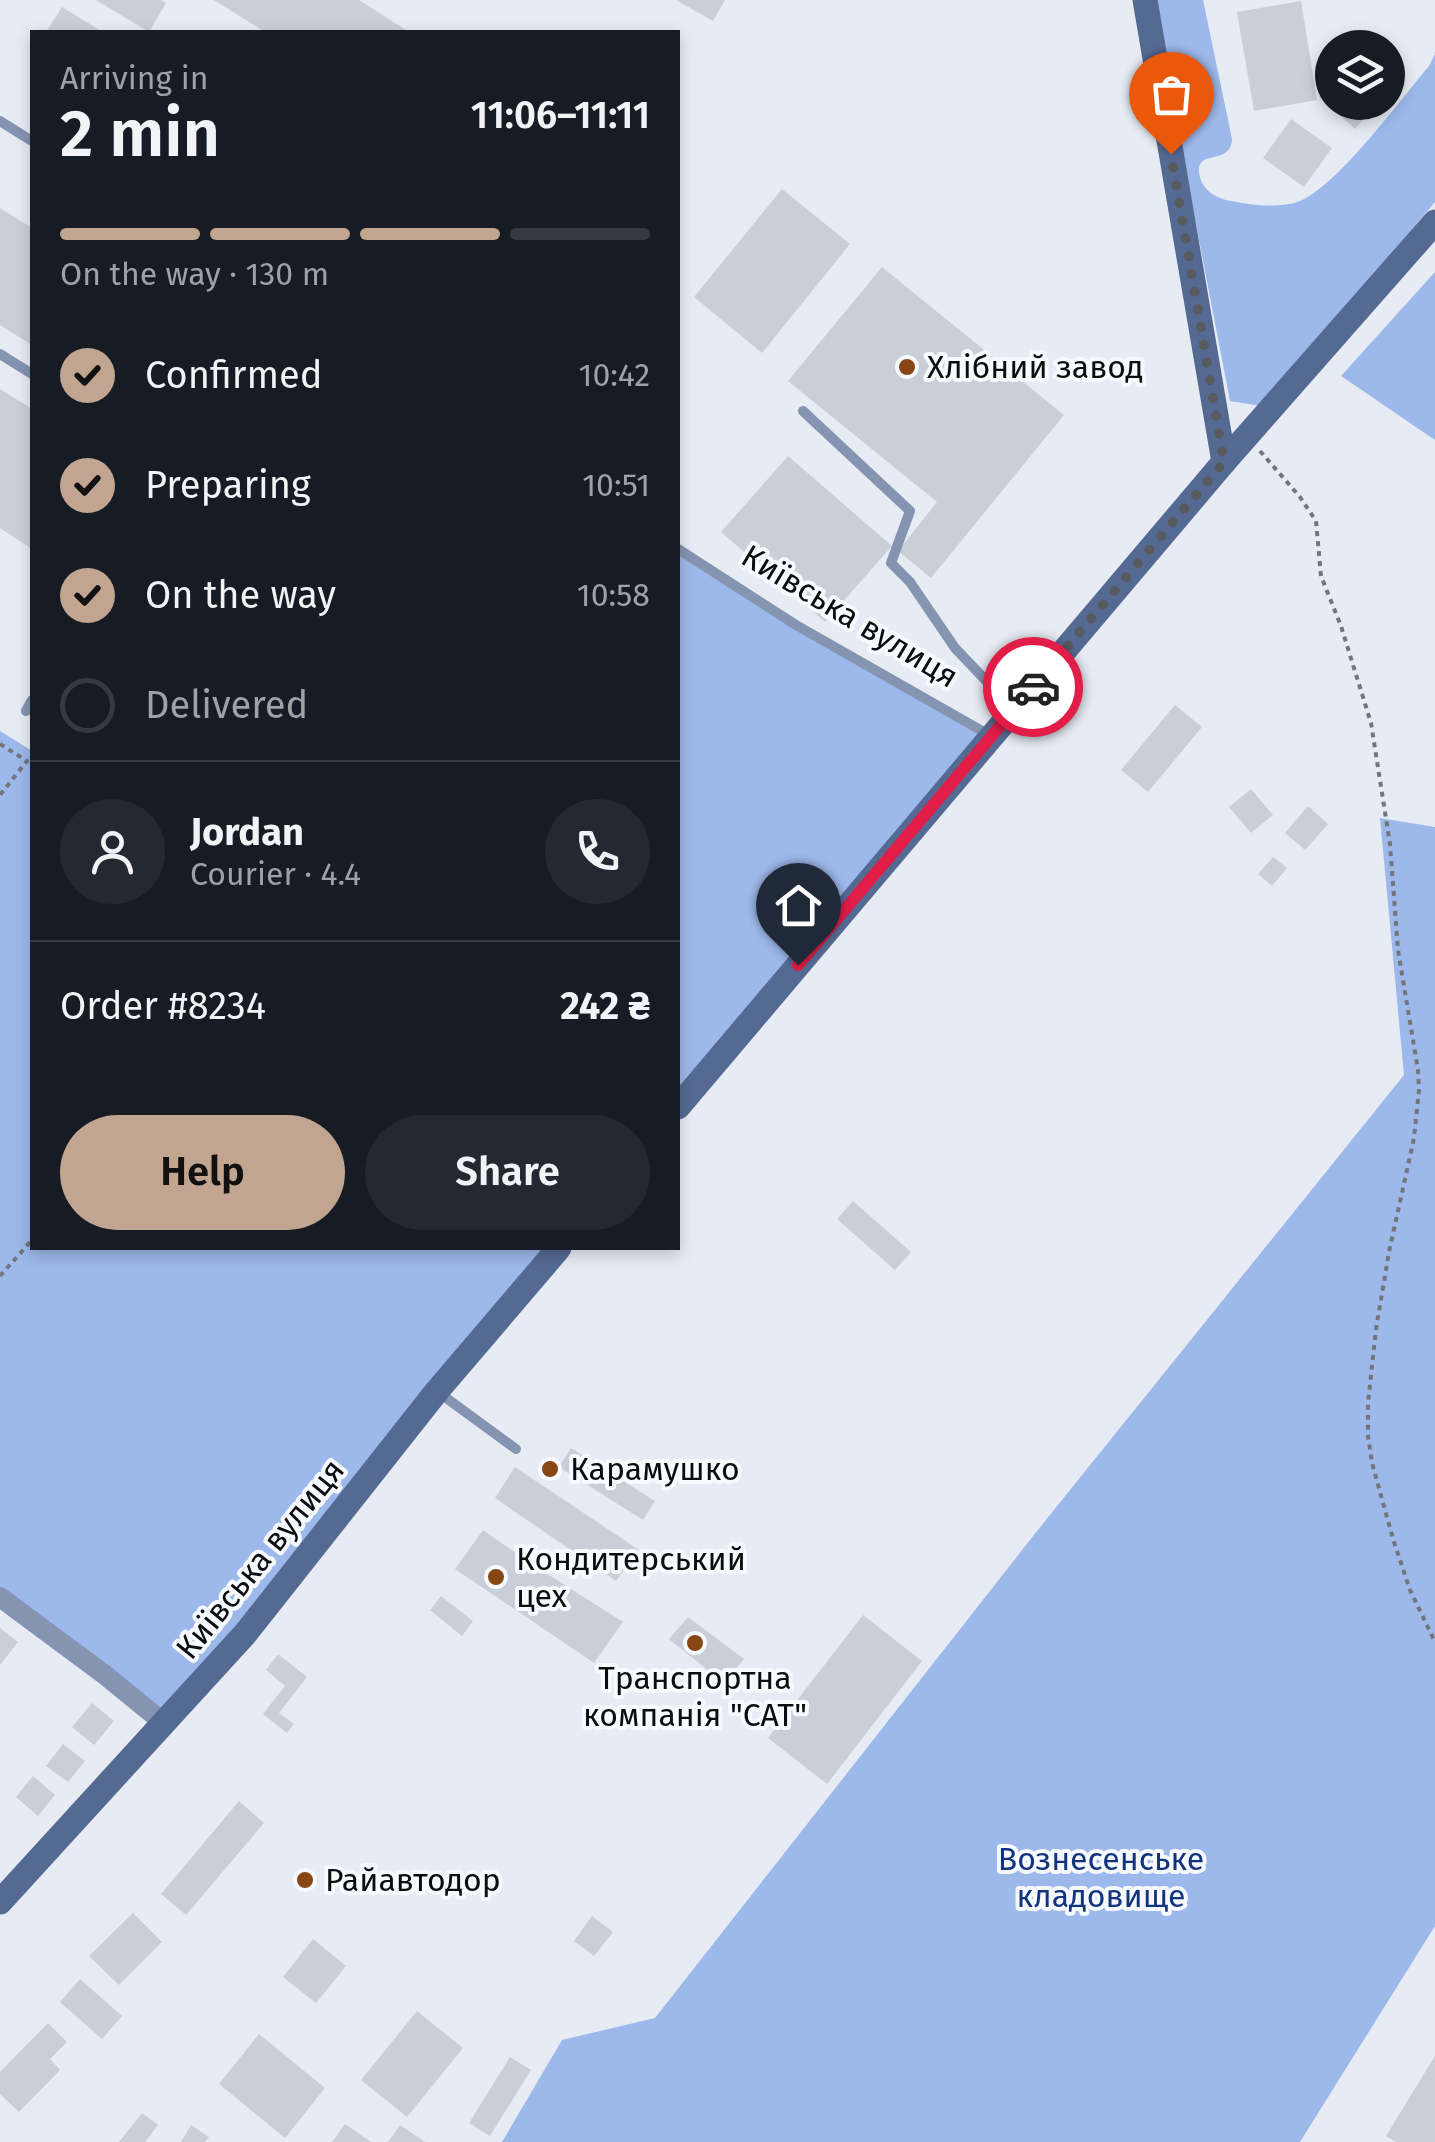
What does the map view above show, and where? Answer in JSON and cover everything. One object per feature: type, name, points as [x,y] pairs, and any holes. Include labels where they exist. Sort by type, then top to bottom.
[{"type":"main road","points":[[1145,0],[1224,462]]},
{"type":"main road","points":[[680,1105],[1224,462],[1435,222]]},
{"type":"main road","name":"Київська вулиця","points":[[0,1902],[246,1634],[437,1392],[557,1250]]},
{"type":"street","points":[[0,1597],[106,1675],[164,1724]]},
{"type":"lane","points":[[0,122],[30,140]]},
{"type":"lane","points":[[0,354],[30,373]]},
{"type":"lane","points":[[803,411],[910,512],[891,563],[910,582],[955,648],[1014,710]]},
{"type":"lane","name":"Київська вулиця","points":[[680,549],[796,625],[992,736]]},
{"type":"lane","points":[[437,1392],[516,1450]]},
{"type":"path","points":[[1246,437],[1300,497],[1316,521],[1320,576],[1371,723],[1390,844],[1398,950],[1419,1090],[1414,1138],[1376,1329],[1368,1436],[1393,1539],[1410,1590],[1435,1642]]},
{"type":"path","points":[[0,744],[27,761],[0,795]]},
{"type":"path","points":[[0,1276],[30,1242]]},
{"type":"green space","points":[[1153,0],[1203,0],[1232,139],[1226,152],[1203,161],[1199,172],[1210,192],[1231,201],[1283,205],[1315,192],[1384,120],[1405,120],[1405,95],[1435,54],[1435,202],[1261,406],[1230,401]]},
{"type":"green space","points":[[1435,272],[1435,440],[1341,376]]},
{"type":"green space","points":[[680,550],[991,736],[680,1105]]},
{"type":"green space","points":[[0,731],[30,750],[30,1250],[557,1250],[165,1724],[0,1587]]},
{"type":"green space","name":"Вознесенське кладовище","points":[[1380,818],[1435,827],[1435,1926],[1300,2142],[502,2142],[562,2040],[655,2018],[1037,1531],[1404,1075]]},
{"type":"building","points":[[96,0],[166,3],[150,30]]},
{"type":"building","points":[[214,0],[359,0],[406,30],[262,30]]},
{"type":"building","points":[[676,0],[725,0],[713,21]]},
{"type":"building","points":[[1301,1],[1315,100],[1254,111],[1237,12]]},
{"type":"building","points":[[62,7],[100,30],[47,30]]},
{"type":"building","points":[[1291,119],[1332,148],[1304,187],[1263,158]]},
{"type":"building","points":[[1345,120],[1363,120],[1355,129]]},
{"type":"building","points":[[782,189],[850,244],[762,353],[694,297]]},
{"type":"building","points":[[0,208],[30,227],[30,344],[0,325]]},
{"type":"building","points":[[882,267],[1064,415],[931,578],[898,551],[937,502],[788,381]]},
{"type":"building","points":[[0,389],[30,408],[30,548],[0,528]]},
{"type":"building","points":[[788,456],[892,546],[825,622],[721,532]]},
{"type":"building","points":[[1175,705],[1202,727],[1148,792],[1121,770]]},
{"type":"building","points":[[1251,789],[1273,815],[1251,833],[1229,807]]},
{"type":"building","points":[[1308,806],[1328,824],[1305,850],[1285,833]]},
{"type":"building","points":[[1273,857],[1287,868],[1272,886],[1258,874]]},
{"type":"building","points":[[853,1201],[911,1252],[895,1270],[837,1219]]},
{"type":"building","points":[[571,1448],[655,1501],[643,1520],[559,1467]]},
{"type":"building","points":[[515,1467],[639,1550],[616,1581],[495,1498]]},
{"type":"building","points":[[483,1530],[623,1622],[594,1663],[455,1569]]},
{"type":"building","points":[[441,1596],[473,1621],[462,1636],[430,1610]]},
{"type":"building","points":[[863,1615],[922,1661],[827,1784],[768,1738]]},
{"type":"building","points":[[688,1617],[744,1659],[724,1683],[669,1639]]},
{"type":"building","points":[[0,1628],[18,1642],[0,1665]]},
{"type":"building","points":[[278,1654],[307,1677],[279,1713],[294,1724],[287,1733],[263,1714],[285,1686],[266,1670]]},
{"type":"building","points":[[92,1703],[114,1721],[94,1745],[72,1727]]},
{"type":"building","points":[[63,1744],[85,1761],[68,1782],[46,1766]]},
{"type":"building","points":[[33,1776],[55,1795],[38,1816],[16,1797]]},
{"type":"building","points":[[239,1801],[264,1823],[186,1915],[161,1894]]},
{"type":"building","points":[[133,1913],[162,1942],[119,1985],[89,1956]]},
{"type":"building","points":[[592,1916],[613,1932],[594,1956],[574,1941]]},
{"type":"building","points":[[313,1939],[346,1966],[316,2003],[283,1977]]},
{"type":"building","points":[[80,1979],[122,2016],[102,2039],[60,2002]]},
{"type":"building","points":[[417,2011],[463,2048],[407,2117],[361,2080]]},
{"type":"building","points":[[48,2023],[67,2042],[50,2059],[60,2070],[19,2112],[0,2094],[0,2072]]},
{"type":"building","points":[[259,2034],[325,2088],[285,2138],[219,2084]]},
{"type":"building","points":[[1435,2056],[1435,2142],[1396,2142],[1386,2136]]},
{"type":"building","points":[[510,2057],[531,2070],[490,2136],[469,2123]]},
{"type":"building","points":[[142,2113],[158,2125],[145,2142],[119,2142]]},
{"type":"building","points":[[345,2124],[371,2142],[332,2142]]},
{"type":"building","points":[[191,2125],[209,2137],[205,2142],[181,2142]]},
{"type":"building","points":[[400,2125],[425,2142],[388,2142]]},
{"type":"way so far","points":[[1033,687],[1224,462],[1171,154]]},
{"type":"place","name":"Хлібний завод","points":[[907,367]]},
{"type":"place","name":"Карамушко","points":[[550,1469]]},
{"type":"place","name":"Кондитерський цех","points":[[496,1577]]},
{"type":"place","name":"Транспортна компанія \"САТ\"","points":[[695,1643]]},
{"type":"place","name":"Райавтодор","points":[[305,1880]]},
{"type":"route","points":[[798,965],[1033,687]]}]
